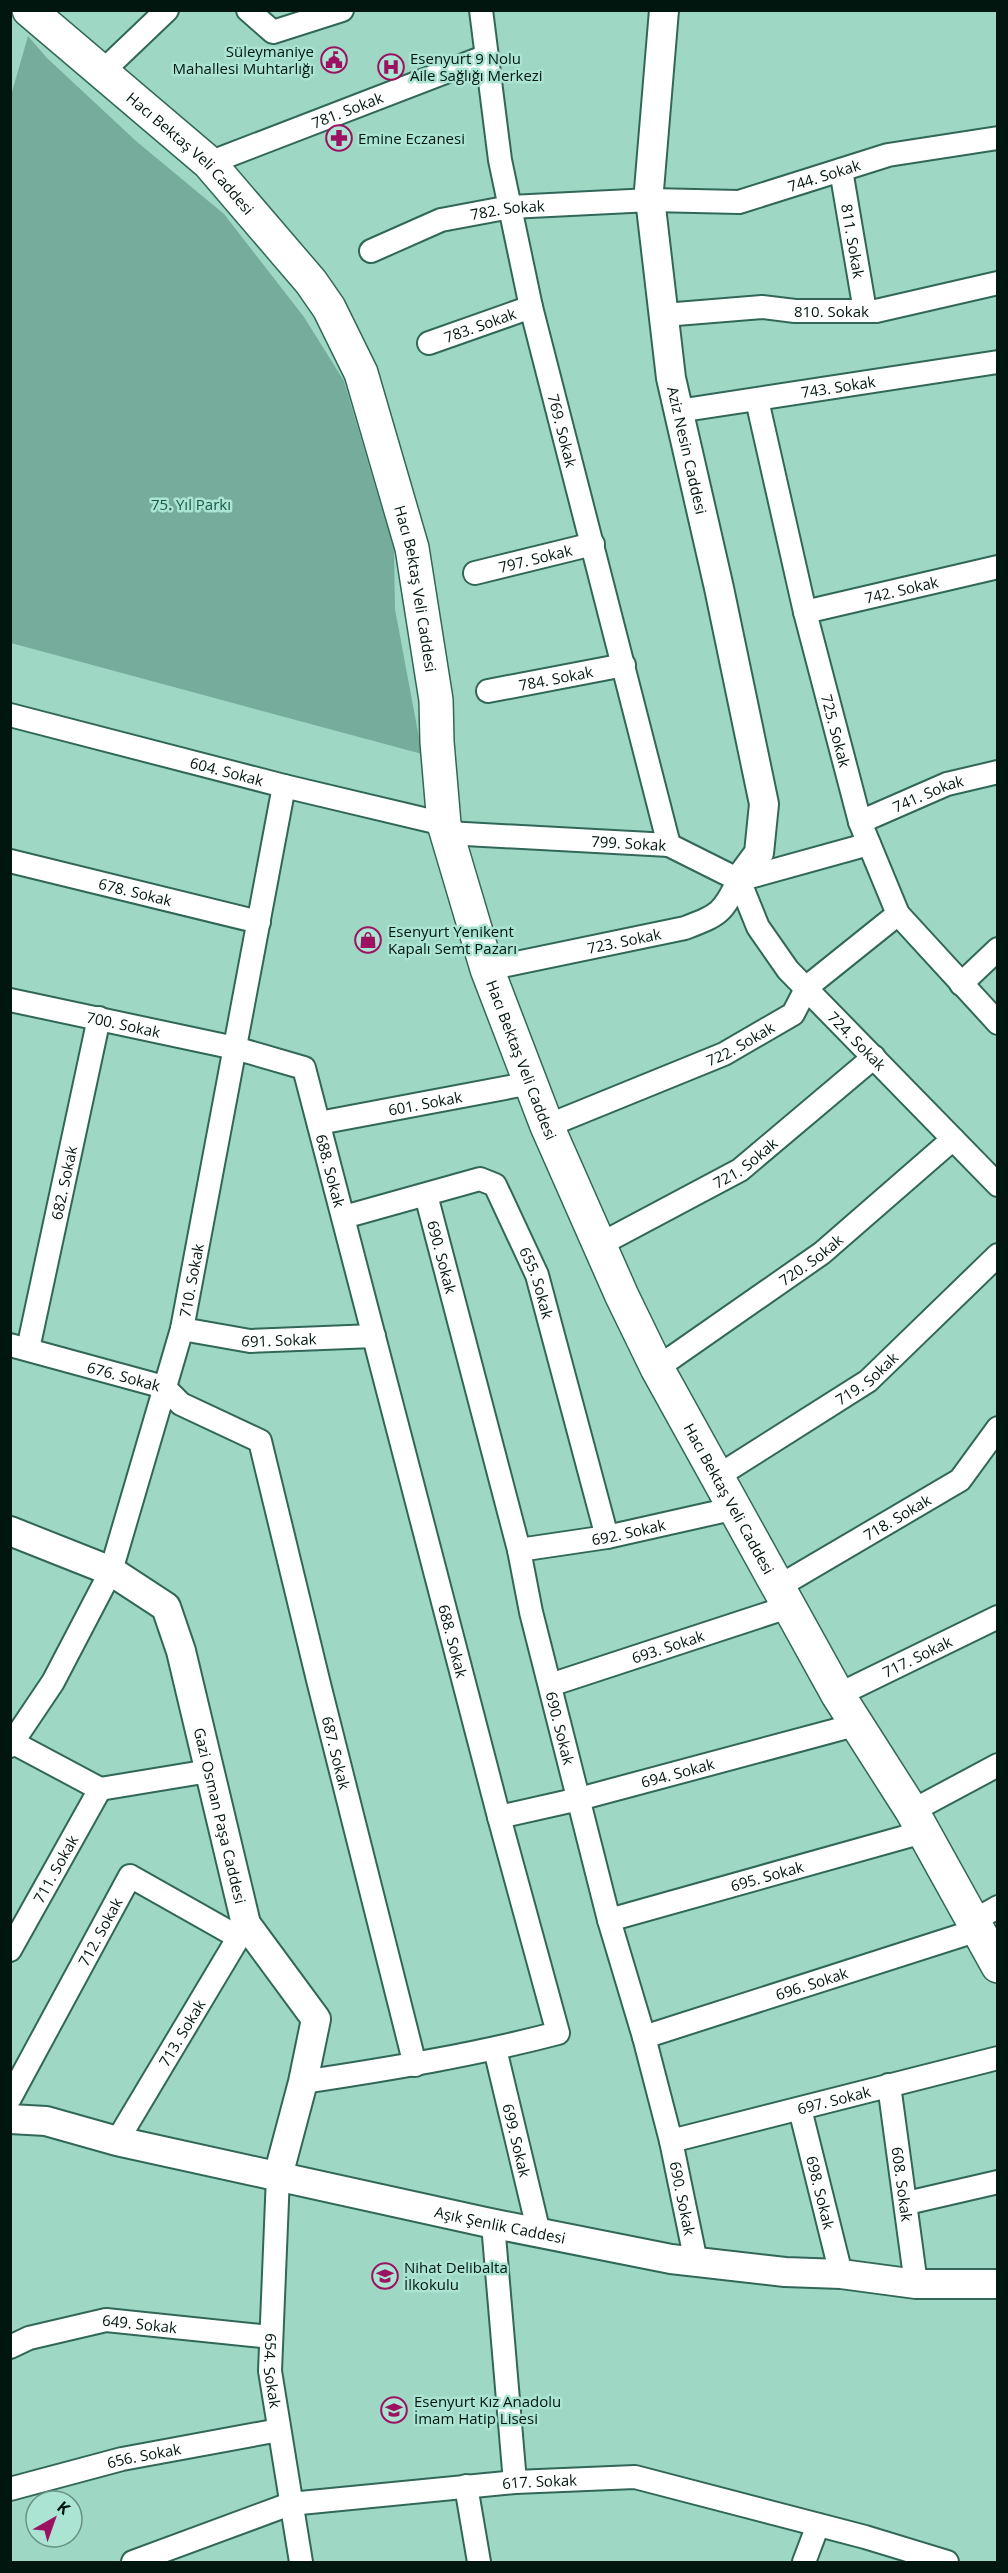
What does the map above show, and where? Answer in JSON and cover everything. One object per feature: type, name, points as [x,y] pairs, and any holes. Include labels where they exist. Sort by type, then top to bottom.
[{"type":"main road","name":"Hacı Bektaş Veli Caddesi","points":[[29,10],[209,163],[311,282],[330,308],[361,373],[412,548],[436,700],[437,742],[446,828],[488,969],[547,1126],[599,1245],[657,1368],[855,1725],[983,1919],[998,1966]]},
{"type":"street","points":[[101,73],[167,10]]},
{"type":"street","points":[[248,10],[273,32],[342,10]]},
{"type":"street","name":"769. Sokak","points":[[481,10],[500,160],[531,307],[669,845]]},
{"type":"street","name":"Aziz Nesin Caddesi","points":[[664,10],[651,200],[670,378],[719,588],[764,804],[759,853],[740,880]]},
{"type":"street","name":"781. Sokak","points":[[209,163],[487,56]]},
{"type":"street","name":"744. Sokak","points":[[651,200],[739,202],[888,155],[998,138]]},
{"type":"street","name":"811. Sokak","points":[[841,170],[865,310]]},
{"type":"street","name":"782. Sokak","points":[[371,251],[441,220],[510,207],[651,200]]},
{"type":"street","name":"810. Sokak","points":[[664,315],[762,307],[795,311],[865,310],[909,305],[998,284]]},
{"type":"street","name":"783. Sokak","points":[[429,343],[531,307]]},
{"type":"street","name":"743. Sokak","points":[[678,411],[998,362]]},
{"type":"street","name":"725. Sokak","points":[[757,400],[805,612],[860,822],[898,914],[998,1023]]},
{"type":"street","name":"797. Sokak","points":[[476,573],[593,544]]},
{"type":"street","name":"742. Sokak","points":[[805,612],[998,567]]},
{"type":"street","name":"784. Sokak","points":[[488,691],[624,664]]},
{"type":"street","name":"604. Sokak","points":[[10,715],[446,828]]},
{"type":"street","name":"741. Sokak","points":[[860,822],[947,784],[998,772]]},
{"type":"street","name":"710. Sokak","points":[[11,1743],[53,1682],[111,1571],[182,1329],[284,786]]},
{"type":"street","name":"799. Sokak","points":[[446,828],[669,845],[740,880]]},
{"type":"street","points":[[740,880],[869,844]]},
{"type":"street","name":"678. Sokak","points":[[10,861],[259,922]]},
{"type":"street","name":"723. Sokak","points":[[488,969],[685,928],[715,916],[725,905],[740,880]]},
{"type":"street","name":"724. Sokak","points":[[740,880],[758,927],[788,970],[998,1185]]},
{"type":"street","name":"722. Sokak","points":[[547,1126],[724,1054],[794,1014],[807,987],[898,914]]},
{"type":"street","points":[[961,984],[998,949]]},
{"type":"street","name":"700. Sokak","points":[[10,1000],[235,1048]]},
{"type":"street","name":"682. Sokak","points":[[19,1347],[99,1018]]},
{"type":"street","name":"688. Sokak","points":[[235,1048],[304,1068],[499,1816],[558,2033],[416,2065],[303,2082]]},
{"type":"street","name":"721. Sokak","points":[[599,1245],[740,1170],[874,1057]]},
{"type":"street","name":"601. Sokak","points":[[319,1123],[531,1083]]},
{"type":"street","name":"720. Sokak","points":[[657,1368],[822,1253],[953,1139]]},
{"type":"street","name":"655. Sokak","points":[[344,1217],[480,1179],[495,1185],[537,1275],[607,1537]]},
{"type":"street","name":"690. Sokak","points":[[426,1195],[519,1550],[609,1920],[644,2037],[671,2141],[696,2262]]},
{"type":"street","name":"719. Sokak","points":[[718,1476],[868,1382],[998,1255]]},
{"type":"street","name":"691. Sokak","points":[[182,1329],[250,1341],[374,1336]]},
{"type":"street","name":"676. Sokak","points":[[19,1347],[164,1388],[181,1404],[260,1441]]},
{"type":"street","name":"718. Sokak","points":[[783,1597],[960,1480],[998,1428]]},
{"type":"street","name":"687. Sokak","points":[[260,1441],[416,2065]]},
{"type":"street","name":"692. Sokak","points":[[519,1550],[607,1537],[736,1508]]},
{"type":"street","name":"Gazi Osman Paşa Caddesi","points":[[10,1531],[111,1571],[166,1607],[181,1651],[209,1771],[242,1931],[316,2019],[303,2082],[278,2176]]},
{"type":"street","name":"693. Sokak","points":[[550,1685],[783,1597]]},
{"type":"street","name":"717. Sokak","points":[[838,1695],[998,1617]]},
{"type":"street","name":"694. Sokak","points":[[499,1816],[579,1799],[855,1725]]},
{"type":"street","points":[[11,1743],[100,1790],[209,1771]]},
{"type":"street","name":"695. Sokak","points":[[609,1920],[917,1821],[998,1766]]},
{"type":"street","name":"711. Sokak","points":[[10,1950],[100,1790]]},
{"type":"street","name":"712. Sokak","points":[[10,2098],[130,1876],[242,1931]]},
{"type":"street","name":"696. Sokak","points":[[644,2037],[983,1919]]},
{"type":"street","name":"713. Sokak","points":[[117,2141],[242,1931]]},
{"type":"street","name":"699. Sokak","points":[[495,2049],[539,2233]]},
{"type":"street","name":"697. Sokak","points":[[671,2141],[998,2058]]},
{"type":"street","name":"608. Sokak","points":[[889,2085],[907,2203],[916,2284]]},
{"type":"street","name":"698. Sokak","points":[[800,2109],[842,2274]]},
{"type":"street","name":"Aşık Şenlik Caddesi","points":[[10,2119],[46,2121],[117,2141],[539,2233],[696,2262],[785,2272],[842,2274],[916,2284],[998,2284]]},
{"type":"street","name":"654. Sokak","points":[[278,2176],[270,2371],[301,2562]]},
{"type":"street","points":[[907,2203],[998,2182]]},
{"type":"street","points":[[493,2223],[515,2482]]},
{"type":"street","name":"649. Sokak","points":[[10,2347],[30,2338],[106,2320],[271,2337]]},
{"type":"street","name":"656. Sokak","points":[[10,2489],[122,2459],[279,2430]]},
{"type":"street","name":"617. Sokak","points":[[133,2562],[290,2504],[515,2482],[635,2477],[947,2562]]},
{"type":"street","points":[[465,2486],[479,2562]]},
{"type":"street","points":[[804,2562],[818,2525]]},
{"type":"green space","name":"75. Yıl Parkı","points":[[28,36],[47,58],[136,141],[224,214],[304,317],[344,381],[394,550],[395,609],[422,754],[11,643],[10,99]]},
{"type":"place","name":"Süleymaniye Mahallesi Muhtarlığı","points":[[334,60]]},
{"type":"place","name":"Esenyurt 9 Nolu Aile Sağlığı Merkezi","points":[[391,67]]},
{"type":"place","name":"Emine Eczanesi","points":[[339,138]]},
{"type":"place","name":"Esenyurt Yenikent Kapalı Semt Pazarı","points":[[368,940]]},
{"type":"place","name":"Nihat Delibalta İlkokulu","points":[[385,2276]]},
{"type":"place","name":"Esenyurt Kız Anadolu İmam Hatip Lisesi","points":[[394,2410]]}]
